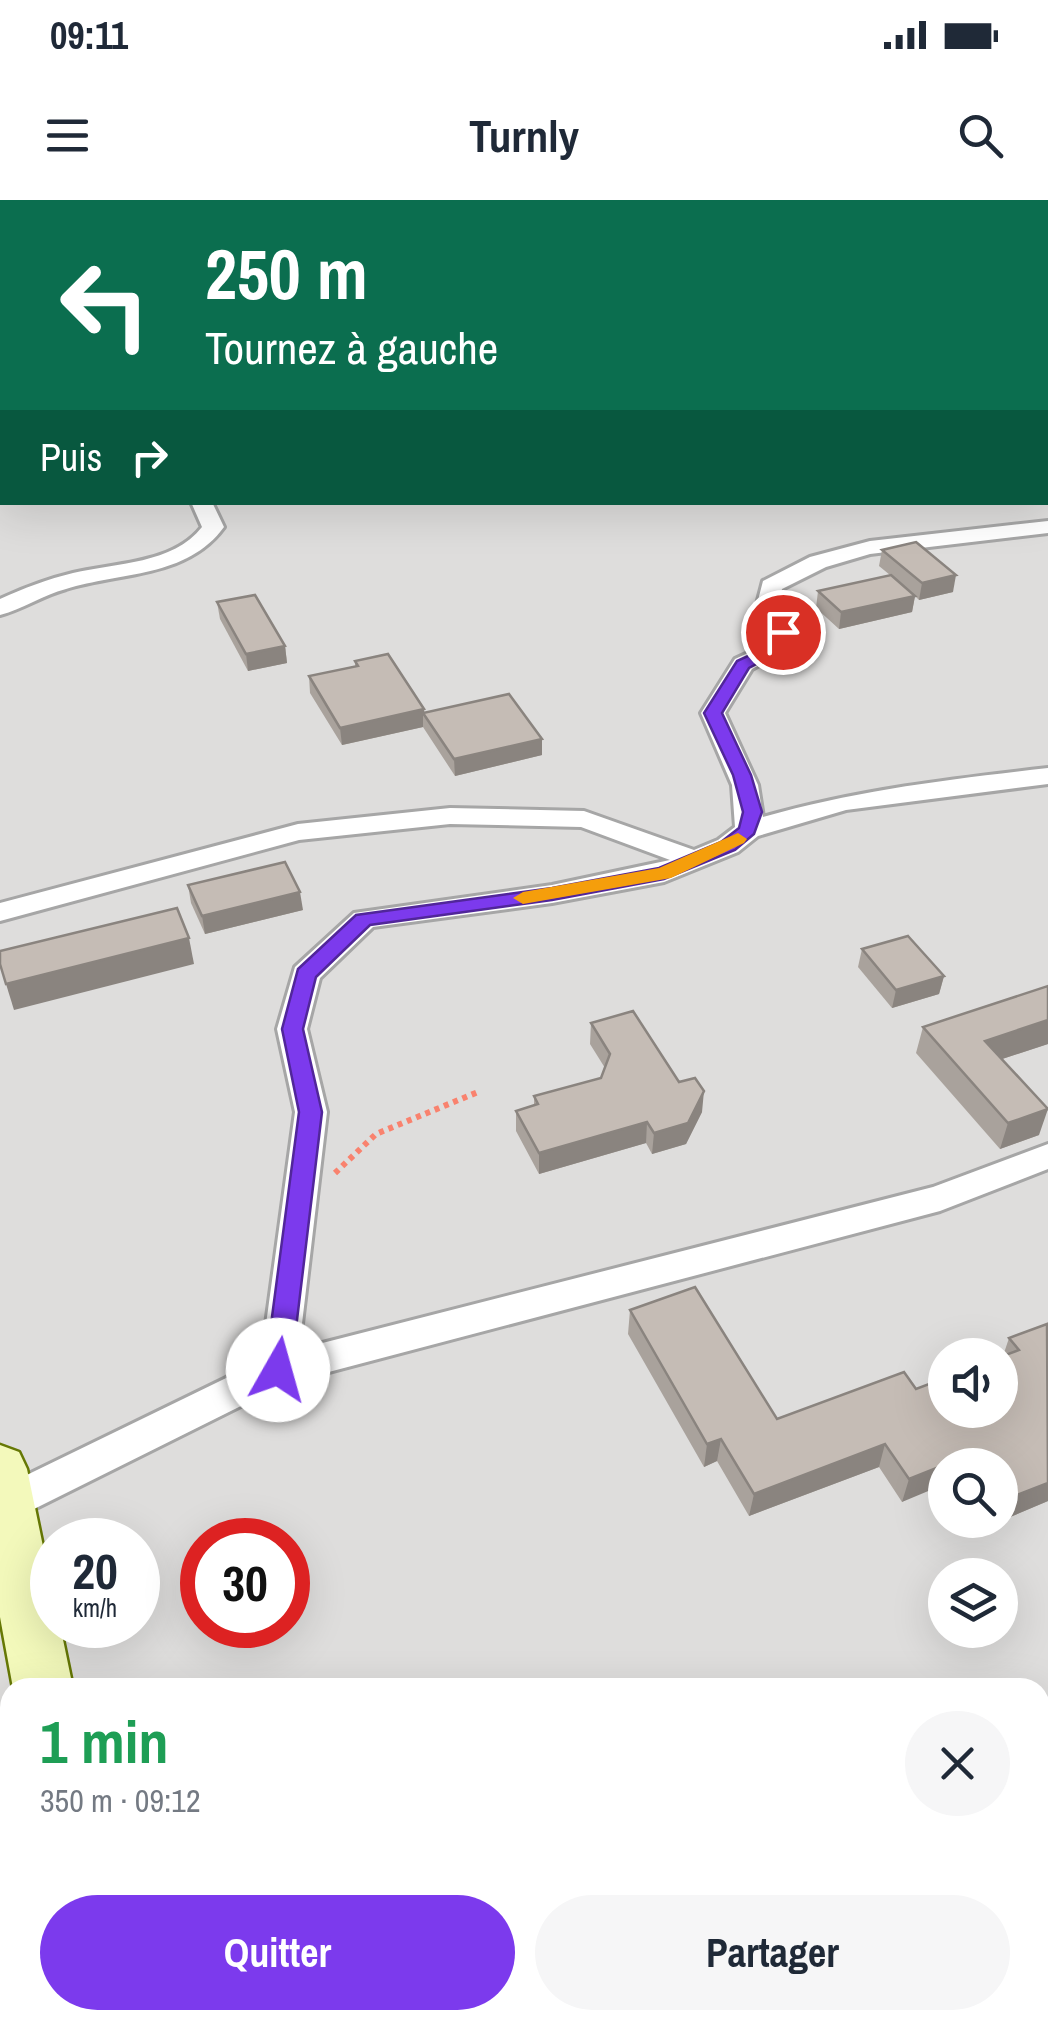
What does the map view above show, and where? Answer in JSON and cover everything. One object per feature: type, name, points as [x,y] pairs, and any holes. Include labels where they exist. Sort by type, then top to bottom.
[{"type":"street","points":[[0,608],[70,580],[168,558],[196,546],[212,527],[202,505]]},
{"type":"street","points":[[748,830],[752,812],[742,775],[713,713],[743,664],[784,645],[783,632],[767,608],[770,586],[800,566],[856,552],[984,532],[1024,533],[1048,527]]},
{"type":"street","points":[[278,1370],[310,1112],[292,1029],[306,974],[364,919],[552,894],[664,873],[728,846],[748,830],[842,803],[897,792],[1048,776]]},
{"type":"street","points":[[0,912],[298,832],[450,816],[584,819],[694,860]]},
{"type":"street","points":[[41,1678],[4,1486],[278,1370],[940,1198],[1048,1156]]},
{"type":"path","points":[[297,1208],[376,1134],[478,1092]]},
{"type":"shaded area","points":[[0,505],[1048,505],[1048,1678],[0,1678]]},
{"type":"building","points":[[916,542],[956,575],[922,583],[882,550]]},
{"type":"building","points":[[891,575],[915,596],[841,612],[818,591]]},
{"type":"building","points":[[255,595],[285,646],[246,654],[217,602]]},
{"type":"building","points":[[388,654],[424,709],[340,728],[309,676],[358,666],[355,661]]},
{"type":"building","points":[[509,694],[542,739],[454,759],[423,713]]},
{"type":"building","points":[[285,862],[300,892],[202,916],[188,885]]},
{"type":"building","points":[[177,908],[189,938],[6,984],[0,951]]},
{"type":"building","points":[[908,936],[944,976],[896,990],[862,949]]},
{"type":"building","points":[[1048,986],[1048,1020],[985,1041],[1048,1109],[1008,1123],[923,1027]]},
{"type":"building","points":[[633,1011],[679,1082],[695,1078],[704,1091],[688,1123],[654,1133],[647,1122],[539,1153],[516,1111],[538,1104],[534,1096],[601,1078],[610,1054],[591,1023]]},
{"type":"building","points":[[695,1287],[777,1419],[904,1372],[916,1389],[928,1384],[928,1428],[1018,1428],[1018,1338],[1009,1338],[1047,1324],[1048,1483],[1018,1495],[1018,1448],[928,1448],[928,1471],[909,1479],[885,1444],[754,1494],[721,1439],[707,1444],[630,1310]]},
{"type":"slow traffic","points":[[523,898],[664,873],[738,839]]},
{"type":"route","points":[[278,1370],[310,1112],[292,1029],[306,974],[364,919],[552,894],[664,873],[728,846],[748,830],[752,812],[742,775],[713,713],[743,664],[784,645],[783,632]]}]
